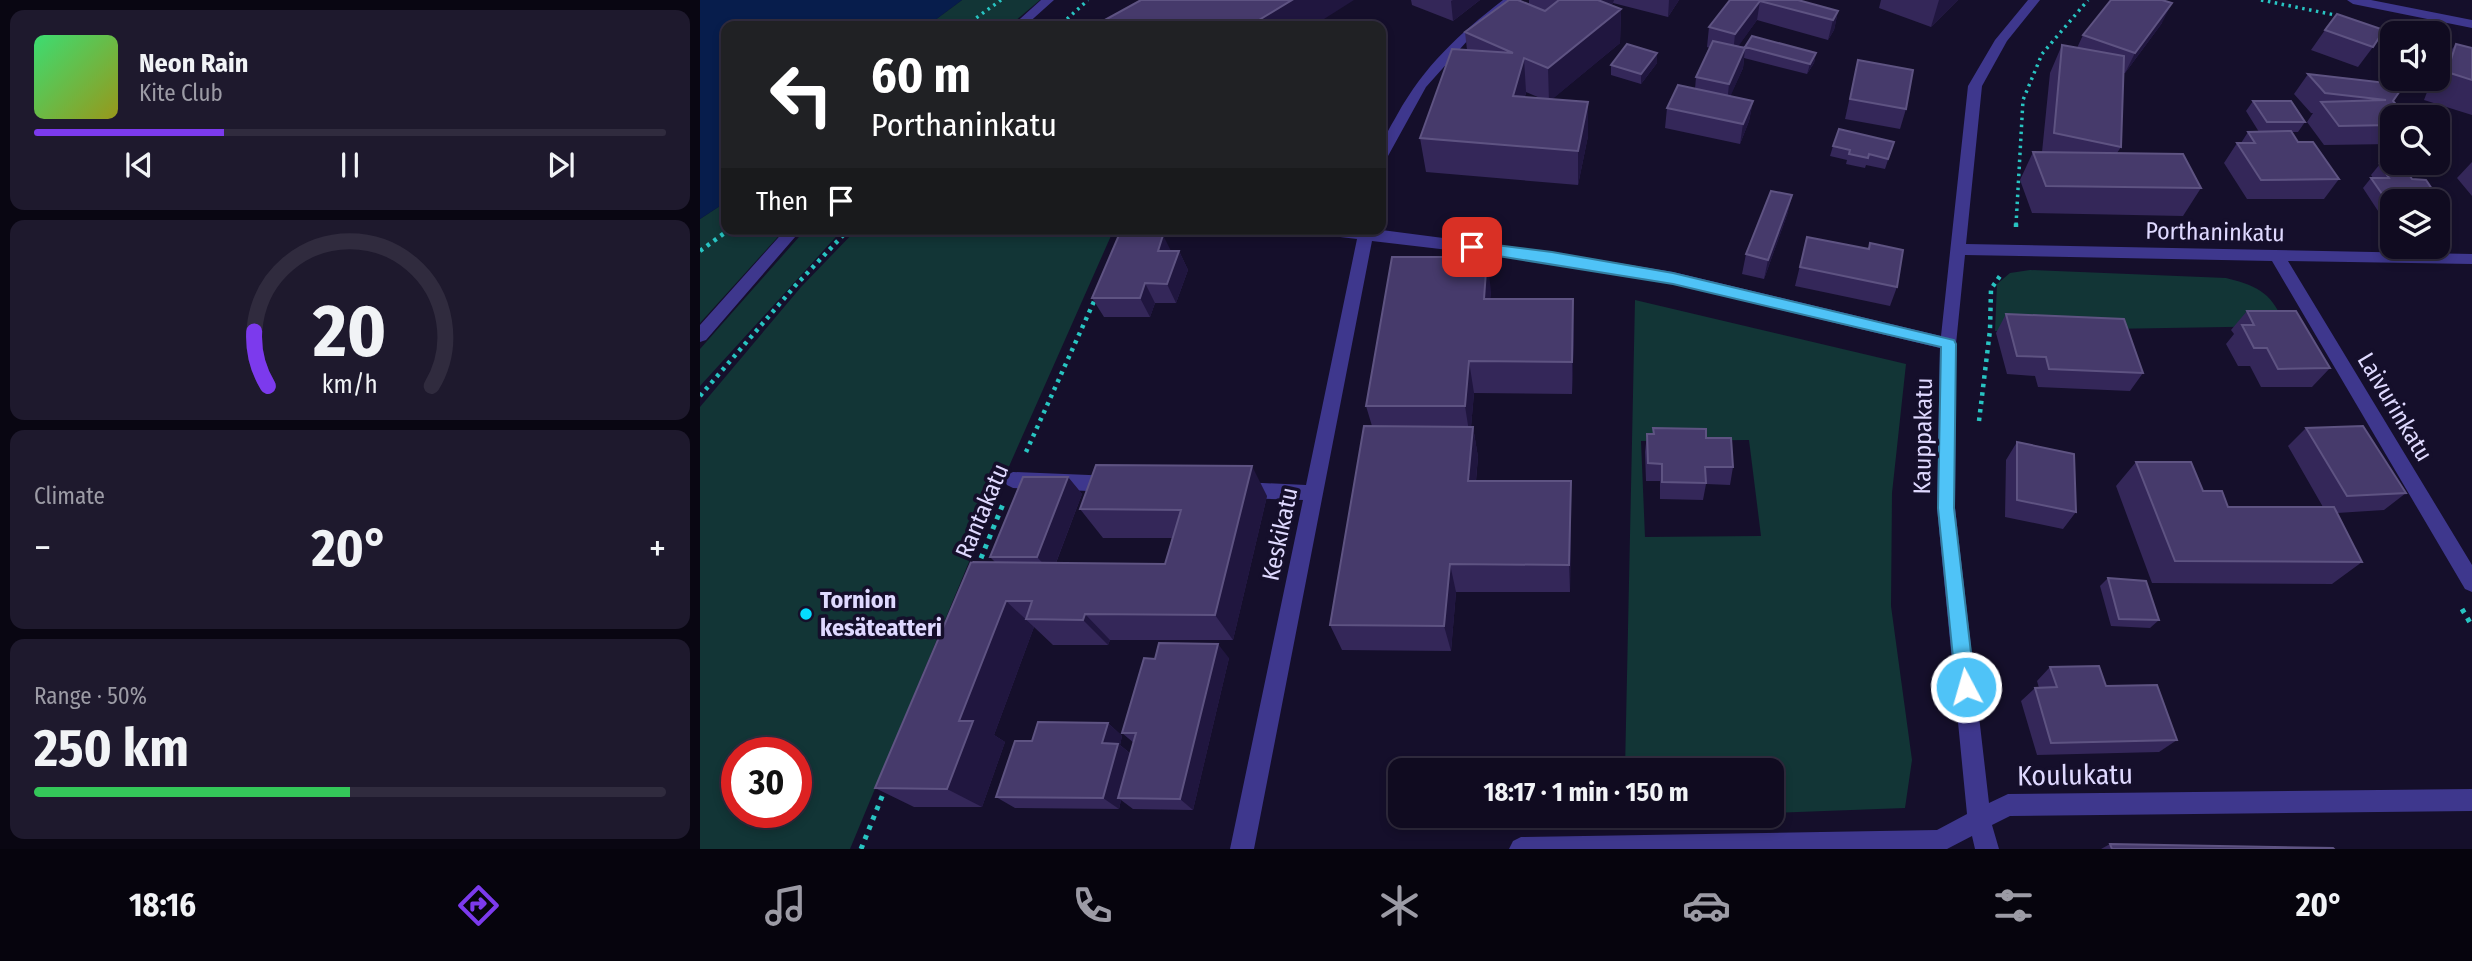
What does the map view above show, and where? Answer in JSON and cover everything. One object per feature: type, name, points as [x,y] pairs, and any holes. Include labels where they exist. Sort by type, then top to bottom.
[{"type":"street","points":[[1024,21],[1048,0]]},
{"type":"street","points":[[1386,147],[1420,85],[1464,37],[1510,0]]},
{"type":"street","name":"Kauppakatu","points":[[1987,849],[1979,819],[1946,508],[1948,344],[1975,86],[2001,40],[2034,0]]},
{"type":"street","points":[[2353,0],[2472,24]]},
{"type":"street","points":[[1386,234],[1552,257],[1673,278],[1948,344]]},
{"type":"street","points":[[700,336],[790,235]]},
{"type":"street","name":"Keskikatu","points":[[1242,849],[1365,235]]},
{"type":"street","name":"Porthaninkatu","points":[[1957,249],[2472,259]]},
{"type":"street","name":"Laivurinkatu","points":[[2277,256],[2472,583]]},
{"type":"street","points":[[1013,480],[1138,485]]},
{"type":"street","points":[[1221,489],[1315,493]]},
{"type":"street","name":"Koulukatu","points":[[1521,849],[1939,842],[2008,805],[2472,800]]},
{"type":"path","points":[[972,21],[1001,0]]},
{"type":"path","points":[[1065,21],[1088,0]]},
{"type":"path","points":[[1978,422],[1990,330],[1991,289],[2001,275],[2015,268],[2023,100],[2042,54],[2088,0]]},
{"type":"path","points":[[700,251],[722,235]]},
{"type":"path","points":[[700,396],[795,286],[843,235]]},
{"type":"path","name":"Rantakatu","points":[[976,569],[1098,292]]},
{"type":"path","points":[[2458,603],[2472,626]]},
{"type":"path","points":[[861,849],[887,785]]},
{"type":"green space","points":[[962,0],[1040,0],[1015,21],[934,21]]},
{"type":"green space","points":[[721,205],[721,235],[780,235],[700,323],[700,219]]},
{"type":"green space","points":[[801,235],[838,235],[700,386],[700,349]]},
{"type":"green space","points":[[851,235],[1111,235],[1003,480],[850,849],[700,849],[700,407],[801,287]]},
{"type":"green space","points":[[2030,270],[2226,278],[2264,293],[2286,326],[1995,331],[1997,284],[2010,273]]},
{"type":"green space","points":[[1635,300],[1906,364],[1892,493],[1891,606],[1912,760],[1905,808],[1784,813],[1784,758],[1625,758]],"holes":[[[1749,440],[1761,536],[1645,537],[1641,441]]]},
{"type":"water","points":[[700,0],[962,0],[934,21],[721,21],[721,205],[700,219]]},
{"type":"building","points":[[1141,0],[1292,0],[1257,21],[1103,21]]},
{"type":"building","points":[[1509,0],[1518,0],[1545,11],[1559,0],[1598,0],[1621,9],[1548,68],[1524,58],[1513,96],[1588,102],[1578,151],[1420,138],[1452,49],[1513,53],[1465,32]]},
{"type":"building","points":[[1730,0],[1798,0],[1838,11],[1833,20],[1760,1],[1735,34],[1709,27]]},
{"type":"building","points":[[2111,0],[2162,0],[2172,3],[2135,53],[2083,35]]},
{"type":"building","points":[[2337,14],[2380,29],[2380,36],[2373,47],[2325,30]]},
{"type":"building","points":[[1752,36],[1816,53],[1810,64],[1745,47]]},
{"type":"building","points":[[1713,41],[1745,48],[1729,84],[1696,77]]},
{"type":"building","points":[[1627,44],[1657,53],[1641,74],[1611,65]]},
{"type":"building","points":[[2456,44],[2472,48],[2472,80],[2450,73]]},
{"type":"building","points":[[2062,45],[2124,56],[2121,147],[2054,133]]},
{"type":"building","points":[[1858,60],[1913,70],[1906,109],[1850,99]]},
{"type":"building","points":[[2308,74],[2380,82],[2380,91],[2400,91],[2393,101],[2396,105],[2380,105],[2380,125],[2339,126],[2321,102],[2386,100],[2325,93]]},
{"type":"building","points":[[1678,85],[1753,101],[1743,124],[1667,108]]},
{"type":"building","points":[[2253,101],[2291,101],[2305,122],[2267,122]]},
{"type":"building","points":[[1839,129],[1894,142],[1888,159],[1869,154],[1868,158],[1849,154],[1850,150],[1833,146]]},
{"type":"building","points":[[2291,131],[2298,142],[2313,142],[2339,179],[2261,180],[2237,143],[2255,143],[2248,132]]},
{"type":"building","points":[[2033,152],[2183,154],[2201,188],[2046,186]]},
{"type":"building","points":[[2387,175],[2409,175],[2412,179],[2426,180],[2432,189],[2380,191],[2371,178],[2389,178]]},
{"type":"building","points":[[1771,191],[1792,195],[1768,260],[1746,254]]},
{"type":"building","points":[[1119,235],[1163,235],[1158,251],[1179,251],[1167,284],[1145,283],[1140,298],[1092,298]]},
{"type":"building","points":[[1807,237],[1869,249],[1870,243],[1903,250],[1897,287],[1800,267]]},
{"type":"building","points":[[1392,257],[1487,257],[1484,299],[1573,299],[1572,362],[1469,361],[1465,406],[1366,406]]},
{"type":"building","points":[[2247,311],[2296,311],[2330,368],[2278,369],[2267,348],[2254,348],[2242,325],[2254,325]]},
{"type":"building","points":[[2006,314],[2124,319],[2143,373],[2049,369],[2046,357],[2017,356]]},
{"type":"building","points":[[1364,426],[1473,427],[1468,481],[1571,481],[1569,565],[1450,564],[1444,626],[1330,625]]},
{"type":"building","points":[[2363,426],[2406,493],[2347,496],[2306,428]]},
{"type":"building","points":[[1653,428],[1706,429],[1706,438],[1731,438],[1733,467],[1705,467],[1706,483],[1662,482],[1662,464],[1648,463],[1647,434],[1654,434]]},
{"type":"building","points":[[2017,442],[2074,454],[2076,512],[2017,500]]},
{"type":"building","points":[[2136,462],[2191,462],[2203,491],[2222,491],[2228,507],[2334,507],[2362,562],[2175,561]]},
{"type":"building","points":[[1096,465],[1252,466],[1215,615],[1085,614],[1083,620],[1026,619],[1032,601],[1006,601],[959,721],[973,721],[947,789],[875,788],[971,562],[1165,564],[1181,510],[1080,509]]},
{"type":"building","points":[[1023,477],[1068,477],[1037,557],[990,557]]},
{"type":"building","points":[[2108,578],[2146,581],[2159,620],[2119,619]]},
{"type":"building","points":[[1159,643],[1218,644],[1180,799],[1118,798],[1136,733],[1122,733],[1144,658],[1155,659]]},
{"type":"building","points":[[2099,666],[2106,686],[2157,685],[2177,740],[2051,743],[2035,688],[2057,687],[2050,667]]},
{"type":"building","points":[[1038,722],[1108,723],[1102,743],[1118,744],[1103,798],[996,797],[1015,741],[1032,741]]},
{"type":"building","points":[[2110,844],[2333,848],[2334,849],[2112,849]]},
{"type":"place","name":"Tornion kesäteatteri","points":[[806,614]]},
{"type":"route","points":[[1472,247],[1552,257],[1673,278],[1948,344],[1946,508],[1966,687]]}]
